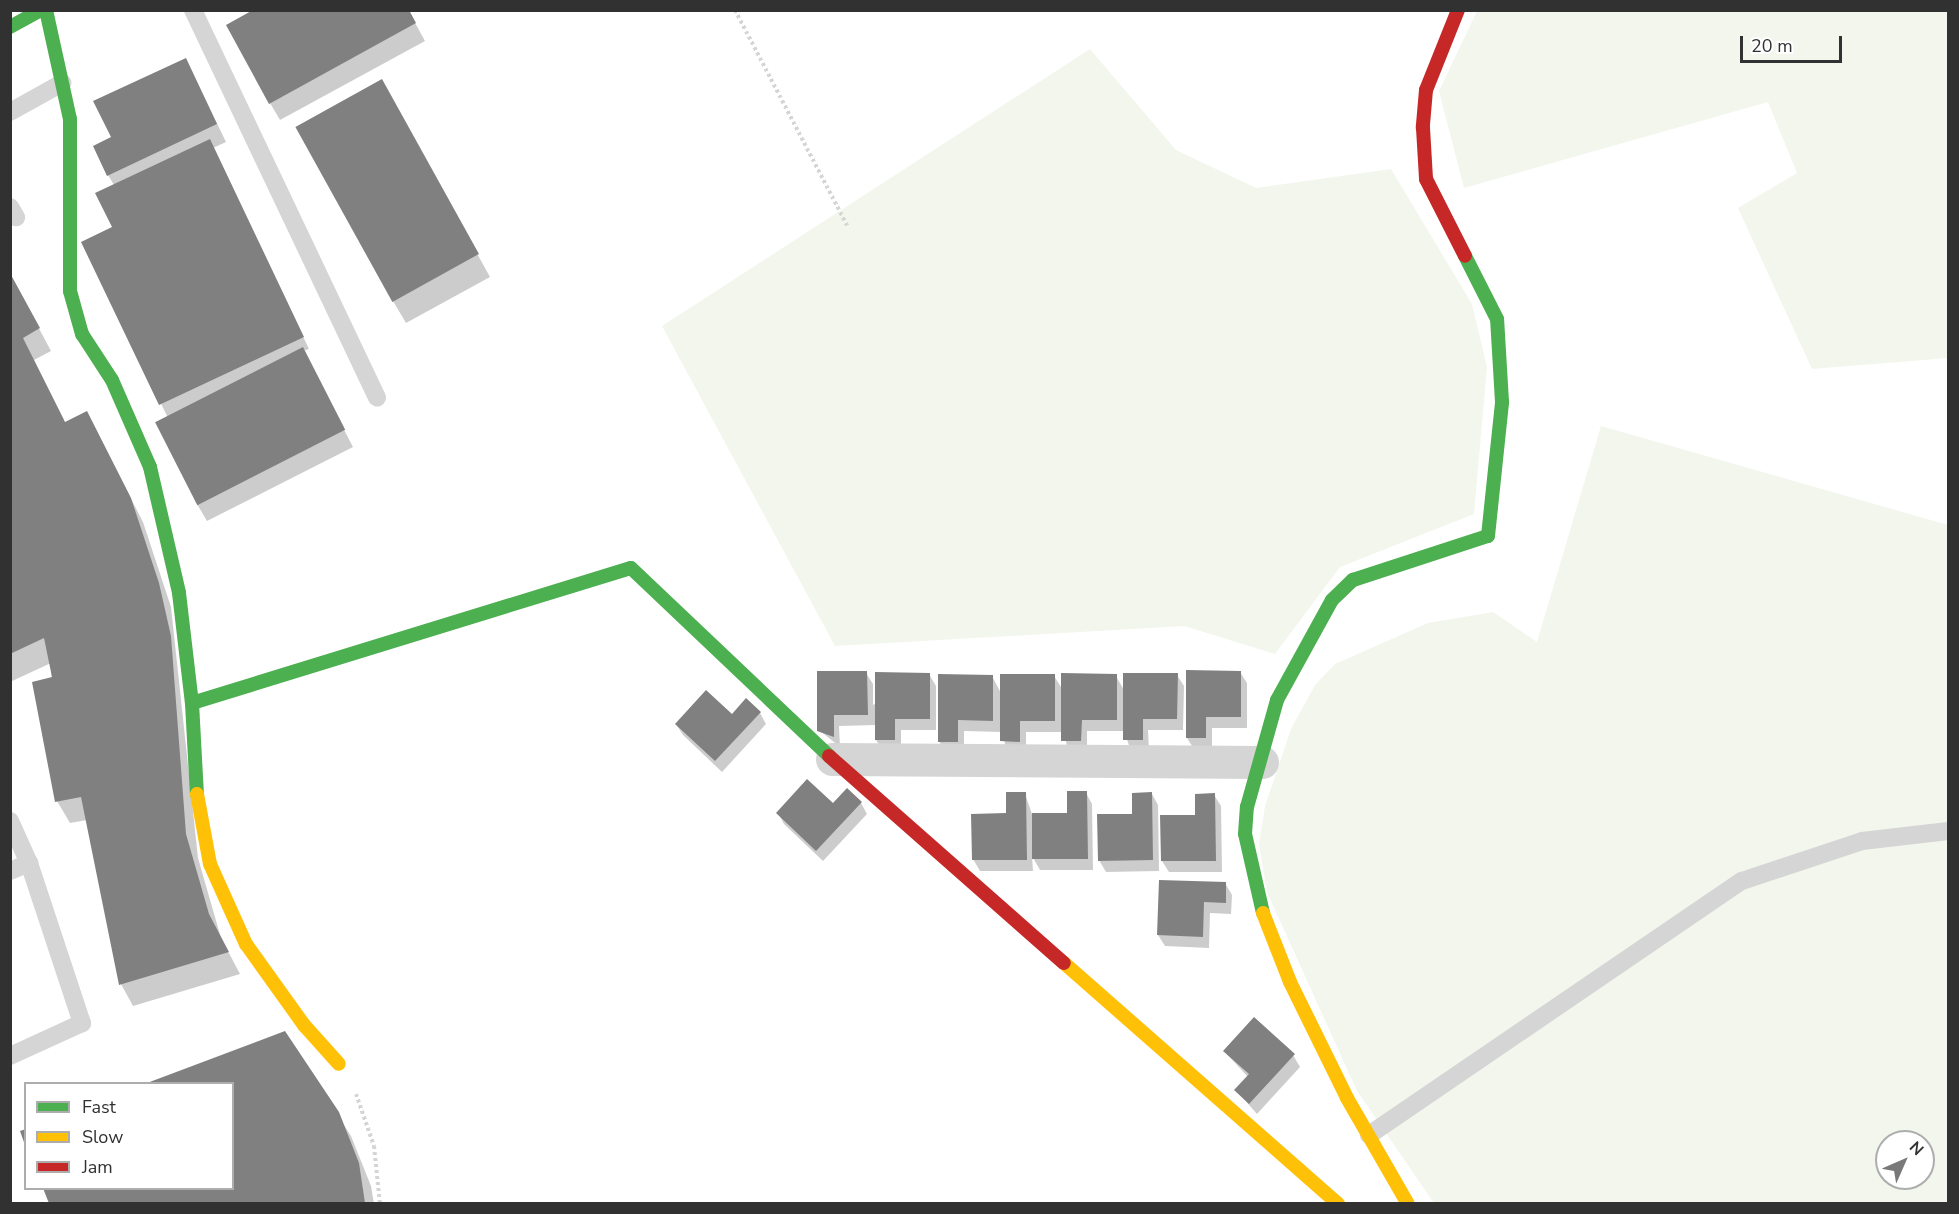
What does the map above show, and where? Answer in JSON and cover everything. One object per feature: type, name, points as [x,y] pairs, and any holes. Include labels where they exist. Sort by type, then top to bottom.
[{"type":"main road","points":[[10,27],[41,10]]},
{"type":"main road","points":[[46,10],[70,119],[70,291],[82,334],[112,380],[150,467],[179,593],[192,703],[196,791],[210,864],[246,944],[304,1025],[339,1064]]},
{"type":"main road","points":[[1408,1203],[1320,1046],[1264,919],[1245,834],[1247,807],[1262,762],[1277,700],[1332,600],[1353,580],[1488,536],[1502,402],[1497,319],[1426,179],[1423,128],[1426,90],[1458,10]]},
{"type":"main road","points":[[192,703],[631,568],[832,759],[1338,1203]]},
{"type":"street","points":[[832,759],[1262,762]]},
{"type":"lane","points":[[193,10],[377,399]]},
{"type":"lane","points":[[10,112],[62,84]]},
{"type":"lane","points":[[10,821],[29,863],[82,1023],[10,1056]]},
{"type":"lane","points":[[1368,1135],[1742,881],[1862,841],[1948,831]]},
{"type":"lane","points":[[10,871],[29,863]]},
{"type":"path","points":[[735,10],[848,228]]},
{"type":"path","points":[[339,1064],[362,1105],[374,1146],[380,1203]]},
{"type":"shaded area","points":[[1477,11],[1948,11],[1948,358],[1812,369],[1738,208],[1797,173],[1768,102],[1464,188],[1439,91]]},
{"type":"shaded area","points":[[1090,49],[1176,150],[1256,188],[1391,169],[1472,304],[1487,367],[1474,514],[1340,567],[1275,654],[1184,626],[835,646],[662,326]]},
{"type":"shaded area","points":[[1601,426],[1948,525],[1948,1203],[1434,1203],[1357,1091],[1267,892],[1259,844],[1265,806],[1291,729],[1315,685],[1335,664],[1428,623],[1493,612],[1537,642]]},
{"type":"building","points":[[253,10],[409,10],[416,23],[269,104],[226,25]]},
{"type":"building","points":[[186,58],[217,124],[107,176],[93,146],[111,137],[93,101]]},
{"type":"building","points":[[382,79],[479,254],[392,302],[295,127]]},
{"type":"building","points":[[210,139],[304,337],[159,405],[81,242],[112,227],[95,193]]},
{"type":"building","points":[[10,273],[40,328],[23,338],[65,422],[87,411],[131,498],[159,583],[171,636],[186,834],[209,914],[229,952],[119,985],[81,797],[55,802],[32,682],[52,677],[44,638],[10,654]]},
{"type":"building","points":[[303,347],[345,430],[197,505],[155,422]]},
{"type":"building","points":[[1186,670],[1241,671],[1241,717],[1206,717],[1206,738],[1186,738]]},
{"type":"building","points":[[817,671],[867,671],[868,715],[834,715],[834,737],[817,731]]},
{"type":"building","points":[[875,672],[930,673],[930,719],[895,719],[895,740],[875,740]]},
{"type":"building","points":[[1061,673],[1117,674],[1117,720],[1082,720],[1081,741],[1061,741]]},
{"type":"building","points":[[1123,673],[1178,673],[1177,719],[1143,719],[1143,740],[1123,740]]},
{"type":"building","points":[[938,674],[993,675],[993,721],[958,720],[958,742],[938,742]]},
{"type":"building","points":[[1000,674],[1055,674],[1055,721],[1020,721],[1020,742],[1000,741]]},
{"type":"building","points":[[706,690],[732,714],[746,698],[761,712],[715,761],[675,724]]},
{"type":"building","points":[[807,779],[833,803],[847,788],[862,802],[816,851],[776,813]]},
{"type":"building","points":[[1067,791],[1087,791],[1088,859],[1032,859],[1032,813],[1067,813]]},
{"type":"building","points":[[1006,792],[1026,792],[1027,860],[972,860],[971,814],[1006,813]]},
{"type":"building","points":[[1152,792],[1153,860],[1098,861],[1097,814],[1132,814],[1132,793]]},
{"type":"building","points":[[1215,793],[1216,861],[1161,861],[1160,815],[1195,815],[1195,794]]},
{"type":"building","points":[[1159,880],[1226,882],[1226,903],[1204,902],[1203,937],[1157,935]]},
{"type":"building","points":[[1254,1017],[1295,1054],[1249,1104],[1234,1090],[1249,1074],[1223,1051]]},
{"type":"building","points":[[285,1031],[339,1112],[359,1163],[365,1203],[49,1203],[44,1190],[234,1190],[234,1082],[150,1082]]},
{"type":"building","points":[[24,1130],[24,1142],[20,1131]]},
{"type":"traffic: fast","points":[[10,27],[41,10]]},
{"type":"traffic: fast","points":[[46,10],[70,119],[70,291],[82,334],[112,380],[150,467],[179,593],[192,703],[197,794]]},
{"type":"traffic: fast","points":[[1263,913],[1245,834],[1247,807],[1277,700],[1332,600],[1353,580],[1488,536],[1502,402],[1497,319],[1465,256]]},
{"type":"traffic: fast","points":[[192,703],[631,568],[829,756]]},
{"type":"traffic: slow","points":[[197,794],[210,864],[246,944],[304,1025],[339,1064]]},
{"type":"traffic: slow","points":[[1263,913],[1290,982],[1347,1098],[1408,1204]]},
{"type":"traffic: slow","points":[[1064,963],[1338,1204]]},
{"type":"traffic: jam","points":[[1458,10],[1426,90],[1423,128],[1426,179],[1465,256]]},
{"type":"traffic: jam","points":[[829,756],[1064,963]]}]
